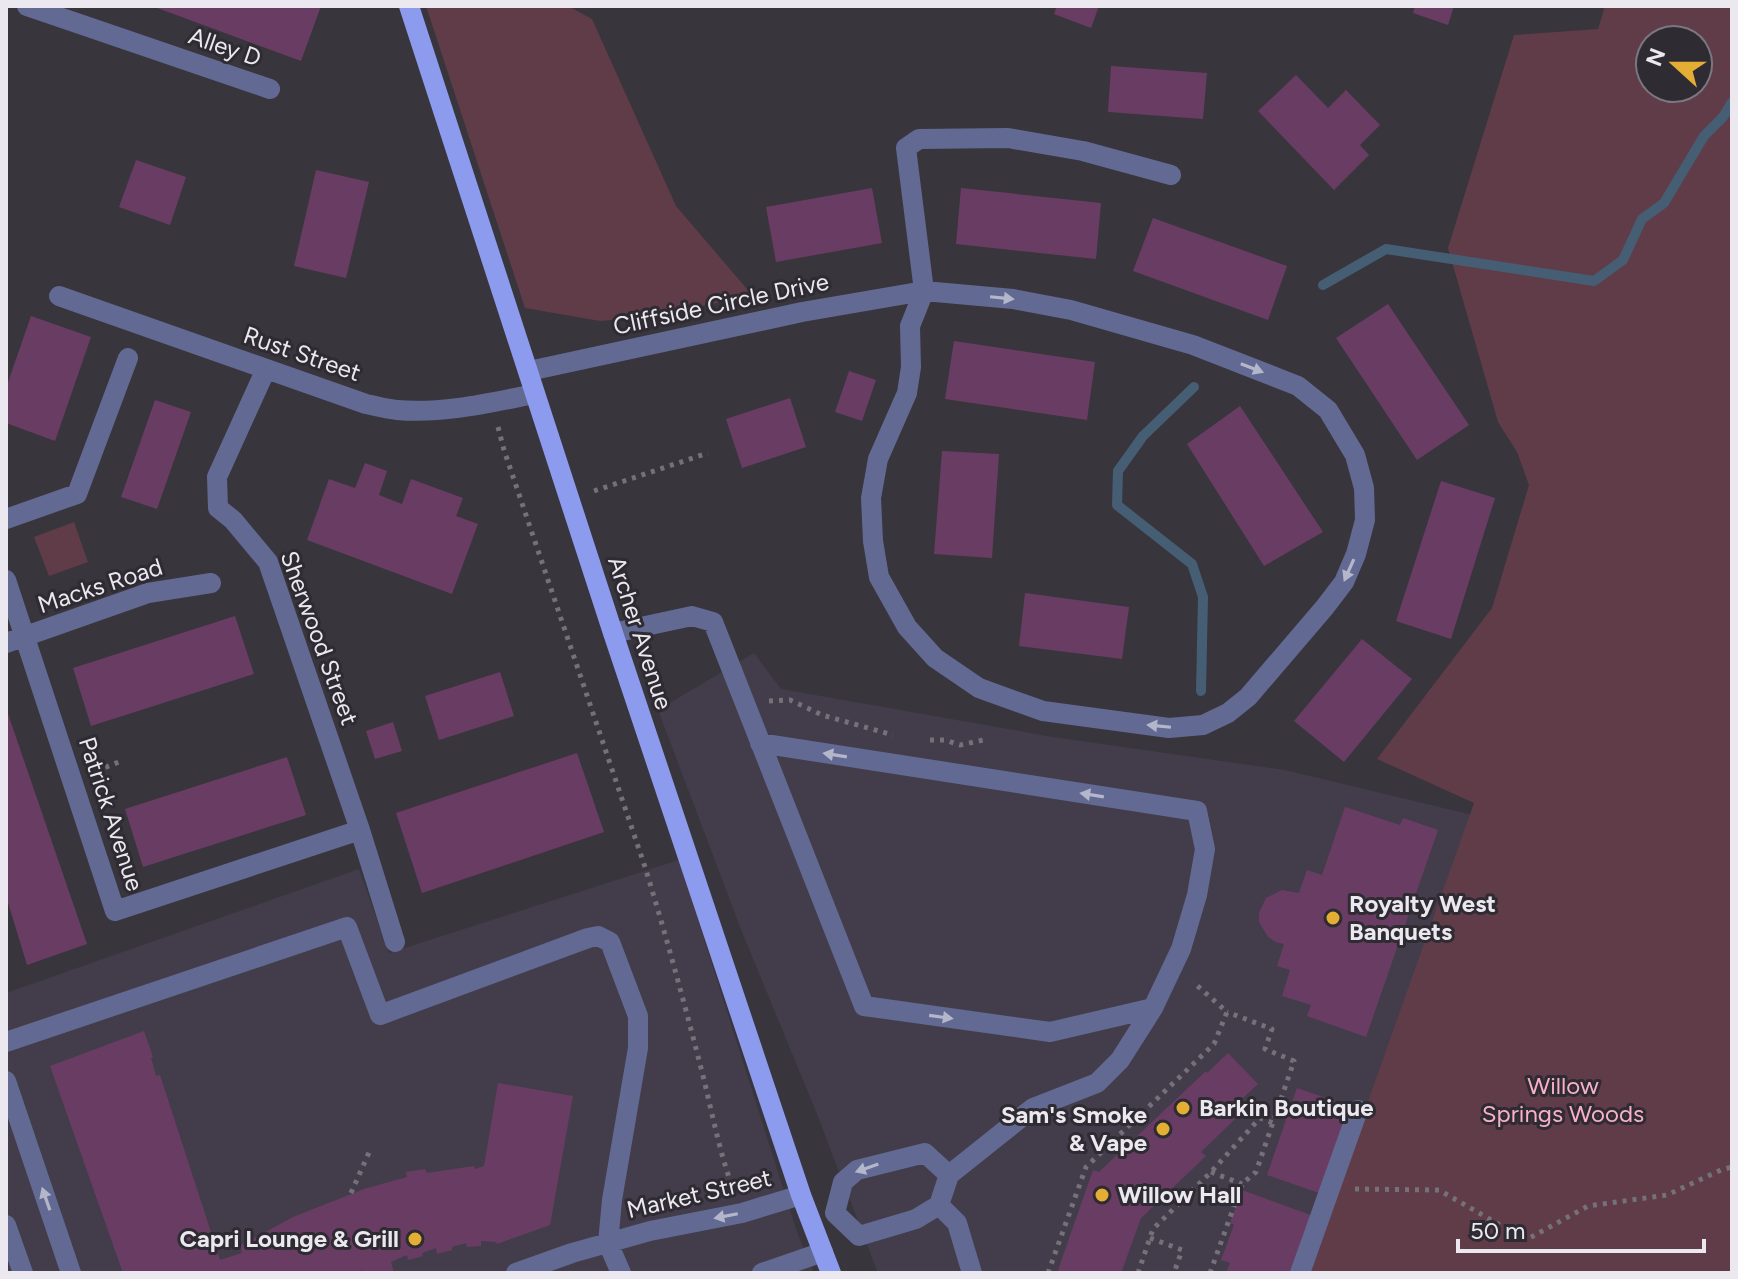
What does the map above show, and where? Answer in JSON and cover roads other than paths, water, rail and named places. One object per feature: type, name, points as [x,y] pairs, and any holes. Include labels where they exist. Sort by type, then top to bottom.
[{"type":"main road","name":"Archer Avenue","points":[[409,6],[613,633],[801,1195],[831,1273]]},
{"type":"street","name":"Alley D","points":[[27,6],[270,89]]},
{"type":"street","points":[[924,291],[906,148],[919,139],[1008,138],[1083,151],[1171,175]]},
{"type":"street","name":"Cliffside Circle Drive","points":[[529,371],[802,312],[924,291],[1013,299],[1071,310],[1193,345],[1298,386],[1328,410],[1355,455],[1364,488],[1365,520],[1344,582],[1248,697],[1228,713],[1203,725],[1169,728],[1043,711],[979,688],[935,658],[907,627],[879,577],[871,498],[878,459],[907,393],[911,367],[910,326],[924,291]]},
{"type":"street","name":"Rust Street","points":[[59,296],[366,404],[396,410],[429,410],[459,408],[534,394]]},
{"type":"street","points":[[6,519],[77,494],[128,358]]},
{"type":"street","name":"Sherwood Street","points":[[266,369],[217,477],[218,508],[233,520],[268,562],[395,942]]},
{"type":"street","name":"Patrick Avenue","points":[[6,580],[115,911],[360,830]]},
{"type":"street","name":"Macks Road","points":[[6,643],[148,593],[211,583]]},
{"type":"street","points":[[613,633],[692,616],[713,622],[864,1006],[1050,1032],[1153,1008]]},
{"type":"street","points":[[760,743],[1197,811],[1205,849],[1197,895],[1174,965],[1153,1008],[1120,1060],[1097,1083],[1033,1108],[949,1175],[939,1205],[916,1219],[859,1236],[835,1213]]},
{"type":"street","points":[[6,1042],[347,927],[380,1015],[598,936],[610,942],[638,1016],[638,1048],[612,1200],[608,1243]]},
{"type":"street","points":[[6,1081],[71,1273]]},
{"type":"street","points":[[1300,1273],[1358,1110]]},
{"type":"street","points":[[835,1213],[843,1182],[857,1170],[925,1153],[949,1175]]},
{"type":"street","name":"Market Street","points":[[516,1273],[650,1231],[742,1213],[801,1195]]},
{"type":"street","points":[[939,1205],[957,1223],[972,1273]]},
{"type":"street","points":[[811,1220],[835,1213]]},
{"type":"street","points":[[6,1225],[23,1273]]},
{"type":"street","name":"Market Street","points":[[608,1243],[621,1273]]},
{"type":"street","points":[[762,1273],[823,1252]]},
{"type":"waterway","points":[[1323,285],[1386,249],[1594,281],[1623,260],[1642,219],[1664,203],[1704,136],[1723,117],[1732,102]]},
{"type":"waterway","points":[[1194,387],[1143,436],[1118,471],[1117,505],[1192,564],[1203,597],[1201,691]]},
{"type":"place","name":"Royalty West Banquets","points":[[1333,918]]},
{"type":"place","name":"Barkin Boutique","points":[[1183,1108]]},
{"type":"place","name":"Sam's Smoke & Vape","points":[[1163,1129]]},
{"type":"place","name":"Willow Hall","points":[[1102,1195]]},
{"type":"place","name":"Capri Lounge & Grill","points":[[415,1239]]},
{"type":"park label","name":"Willow Springs Woods","points":[[1563,1100]]}]
